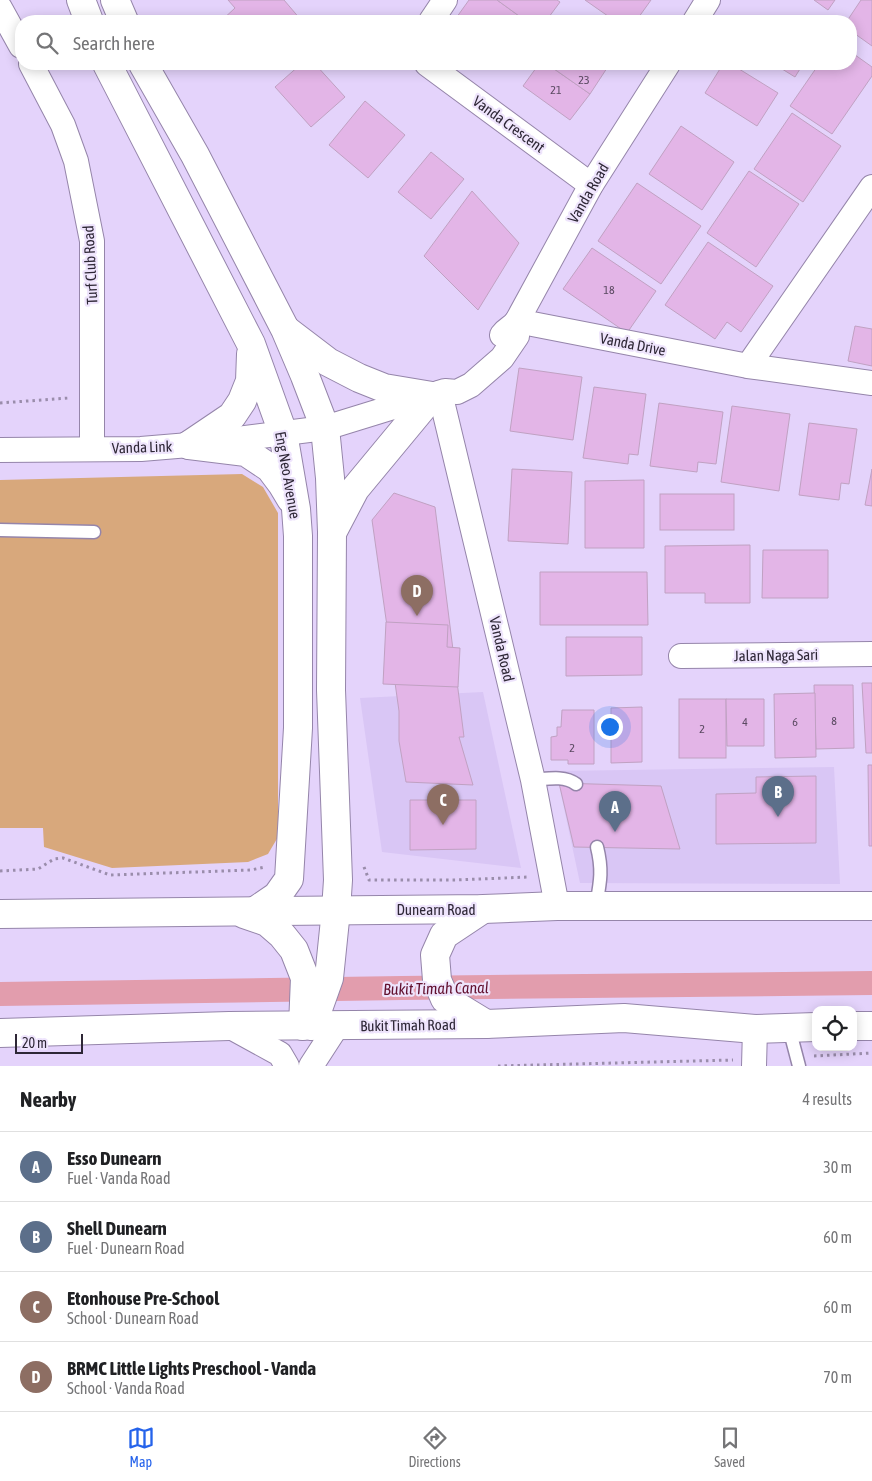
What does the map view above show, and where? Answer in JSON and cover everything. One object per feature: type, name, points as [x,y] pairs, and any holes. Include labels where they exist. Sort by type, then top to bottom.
[{"type":"main road","points":[[81,0],[87,15]]},
{"type":"main road","points":[[114,0],[121,15]]},
{"type":"main road","name":"Eng Neo Avenue","points":[[110,70],[251,344],[283,433],[296,510],[298,536],[298,728],[289,879],[277,896],[247,912]]},
{"type":"main road","points":[[146,70],[195,155],[285,329],[325,428],[330,478],[332,532],[330,690],[338,880],[329,978],[315,1016]]},
{"type":"main road","points":[[285,329],[328,362],[359,378],[384,388],[439,394]]},
{"type":"main road","points":[[189,445],[232,416],[242,401],[250,382],[251,344]]},
{"type":"main road","points":[[332,532],[355,489],[439,394]]},
{"type":"main road","points":[[189,445],[246,452],[270,468],[282,484],[296,510]]},
{"type":"main road","name":"Dunearn Road","points":[[0,914],[483,909],[557,906],[872,906]]},
{"type":"main road","points":[[483,909],[444,935],[435,956],[437,980],[445,999],[486,1024]]},
{"type":"main road","points":[[247,912],[267,922],[282,935],[294,950],[315,1016]]},
{"type":"main road","name":"Bukit Timah Road","points":[[0,1033],[230,1026],[315,1016],[486,1024],[624,1018],[754,1028],[812,1027]]},
{"type":"main road","points":[[857,1026],[872,1026]]},
{"type":"street","points":[[436,15],[445,0]]},
{"type":"street","points":[[699,15],[708,0]]},
{"type":"street","points":[[0,8],[15,35]]},
{"type":"street","name":"Turf Club Road","points":[[34,70],[64,125],[76,160],[90,232],[92,250],[92,448]]},
{"type":"street","name":"Vanda Crescent","points":[[435,70],[591,185]]},
{"type":"street","name":"Vanda Road","points":[[557,906],[533,780],[439,394],[448,381],[485,354],[506,328],[516,323],[591,185],[664,70]]},
{"type":"street","points":[[748,366],[872,187]]},
{"type":"street","name":"Vanda Drive","points":[[516,323],[748,366],[872,383]]},
{"type":"street","points":[[283,433],[325,428],[439,394]]},
{"type":"street","name":"Vanda Link","points":[[0,450],[141,449],[283,433]]},
{"type":"street","name":"Jalan Naga Sari","points":[[681,656],[872,654]]},
{"type":"street","points":[[311,1066],[315,1016]]},
{"type":"street","points":[[230,1026],[280,1054],[287,1066]]},
{"type":"street","points":[[754,1028],[754,1063]]},
{"type":"lane","points":[[0,530],[94,532]]},
{"type":"lane","points":[[533,780],[561,778],[571,780],[576,784]]},
{"type":"lane","points":[[596,906],[601,876],[601,862],[597,847]]},
{"type":"lane","points":[[789,1028],[798,1061]]},
{"type":"path","points":[[0,403],[92,396]]},
{"type":"path","points":[[0,871],[38,869],[54,859],[63,858],[110,875],[251,870],[272,866]]},
{"type":"path","points":[[362,864],[369,880],[456,880],[551,875]]},
{"type":"path","points":[[798,1061],[872,1053]]},
{"type":"path","points":[[498,1066],[754,1063]]},
{"type":"shaded area","points":[[242,474],[263,487],[278,513],[278,837],[268,854],[248,862],[112,868],[44,847],[43,828],[0,828],[0,480]]},
{"type":"shaded area","points":[[483,692],[521,868],[382,852],[360,698]]},
{"type":"shaded area","points":[[834,767],[840,884],[580,883],[556,771]]},
{"type":"building","points":[[228,0],[284,0],[297,15],[227,15],[235,8]]},
{"type":"building","points":[[469,0],[497,0],[518,15],[458,15]]},
{"type":"building","points":[[497,0],[557,0],[560,2],[550,15],[518,15]]},
{"type":"building","points":[[585,0],[651,0],[640,15],[606,15]]},
{"type":"building","points":[[814,0],[835,0],[828,10]]},
{"type":"building","points":[[861,0],[872,0],[872,46],[857,35],[857,15],[851,15]]},
{"type":"building","points":[[857,56],[872,67],[872,76],[832,134],[790,106],[815,70],[857,70]]},
{"type":"building","points":[[294,70],[320,70],[345,97],[311,127],[275,87]]},
{"type":"building","points":[[535,70],[556,70],[590,94],[570,120],[523,86]]},
{"type":"building","points":[[556,70],[606,70],[590,94]]},
{"type":"building","points":[[719,70],[741,70],[778,93],[757,126],[705,93]]},
{"type":"building","points":[[784,70],[799,70],[795,77]]},
{"type":"building","points":[[365,101],[405,135],[368,178],[329,145]]},
{"type":"building","points":[[792,113],[841,146],[803,202],[754,169]]},
{"type":"building","points":[[681,126],[734,162],[702,210],[649,174]]},
{"type":"building","points":[[431,152],[464,179],[431,219],[398,192]]},
{"type":"building","points":[[749,171],[799,204],[756,267],[707,233]]},
{"type":"building","points":[[637,183],[701,226],[661,284],[598,241]]},
{"type":"building","points":[[472,191],[519,243],[478,310],[424,256]]},
{"type":"building","points":[[708,242],[773,286],[741,332],[727,322],[715,339],[665,305]]},
{"type":"building","points":[[592,248],[656,291],[627,333],[563,289]]},
{"type":"building","points":[[855,326],[872,329],[872,366],[848,361]]},
{"type":"building","points":[[519,368],[582,377],[573,440],[510,431]]},
{"type":"building","points":[[594,387],[646,394],[638,455],[629,454],[628,464],[583,458]]},
{"type":"building","points":[[659,403],[723,412],[716,464],[698,462],[697,472],[650,466]]},
{"type":"building","points":[[732,406],[790,414],[779,491],[721,482]]},
{"type":"building","points":[[809,423],[857,429],[849,484],[841,483],[839,500],[799,495]]},
{"type":"building","points":[[512,469],[572,472],[568,544],[508,541]]},
{"type":"building","points":[[872,469],[872,506],[865,505]]},
{"type":"building","points":[[644,480],[644,548],[585,548],[585,481]]},
{"type":"building","points":[[394,493],[435,507],[464,737],[459,737],[473,785],[406,782],[399,741],[399,711],[372,520]]},
{"type":"building","points":[[660,494],[734,494],[734,530],[660,530]]},
{"type":"building","points":[[750,545],[750,603],[705,603],[705,593],[665,593],[665,546]]},
{"type":"building","points":[[763,550],[828,550],[828,598],[762,598]]},
{"type":"building","points":[[540,572],[647,572],[648,625],[540,625]]},
{"type":"building","points":[[386,622],[448,625],[447,647],[460,648],[458,687],[383,684]]},
{"type":"building","points":[[566,637],[642,637],[642,675],[566,676]]},
{"type":"building","points":[[862,683],[872,683],[872,753],[866,753]]},
{"type":"building","points":[[814,685],[853,685],[854,748],[816,749]]},
{"type":"building","points":[[815,693],[816,757],[775,758],[774,694]]},
{"type":"building","points":[[679,699],[726,699],[726,758],[679,758]]},
{"type":"building","points":[[726,699],[764,699],[764,746],[727,746]]},
{"type":"building","points":[[642,707],[642,762],[611,763],[611,708]]},
{"type":"building","points":[[562,710],[594,710],[594,764],[568,764],[568,760],[551,760],[551,737],[557,736],[557,727],[561,727]]},
{"type":"building","points":[[868,765],[872,765],[872,846],[869,846]]},
{"type":"building","points":[[816,776],[816,843],[716,844],[716,794],[756,793],[756,777]]},
{"type":"building","points":[[559,783],[661,786],[680,849],[574,847]]},
{"type":"building","points":[[410,800],[476,800],[476,849],[410,850]]},
{"type":"waterway","name":"Bukit Timah Canal","points":[[0,994],[872,983]]},
{"type":"place","name":"BRMC Little Lights Preschool - Vanda","points":[[417,616]]},
{"type":"place","name":"Shell Dunearn","points":[[778,817]]},
{"type":"place","name":"Etonhouse Pre-School","points":[[443,825]]},
{"type":"place","name":"Esso Dunearn","points":[[615,832]]}]
